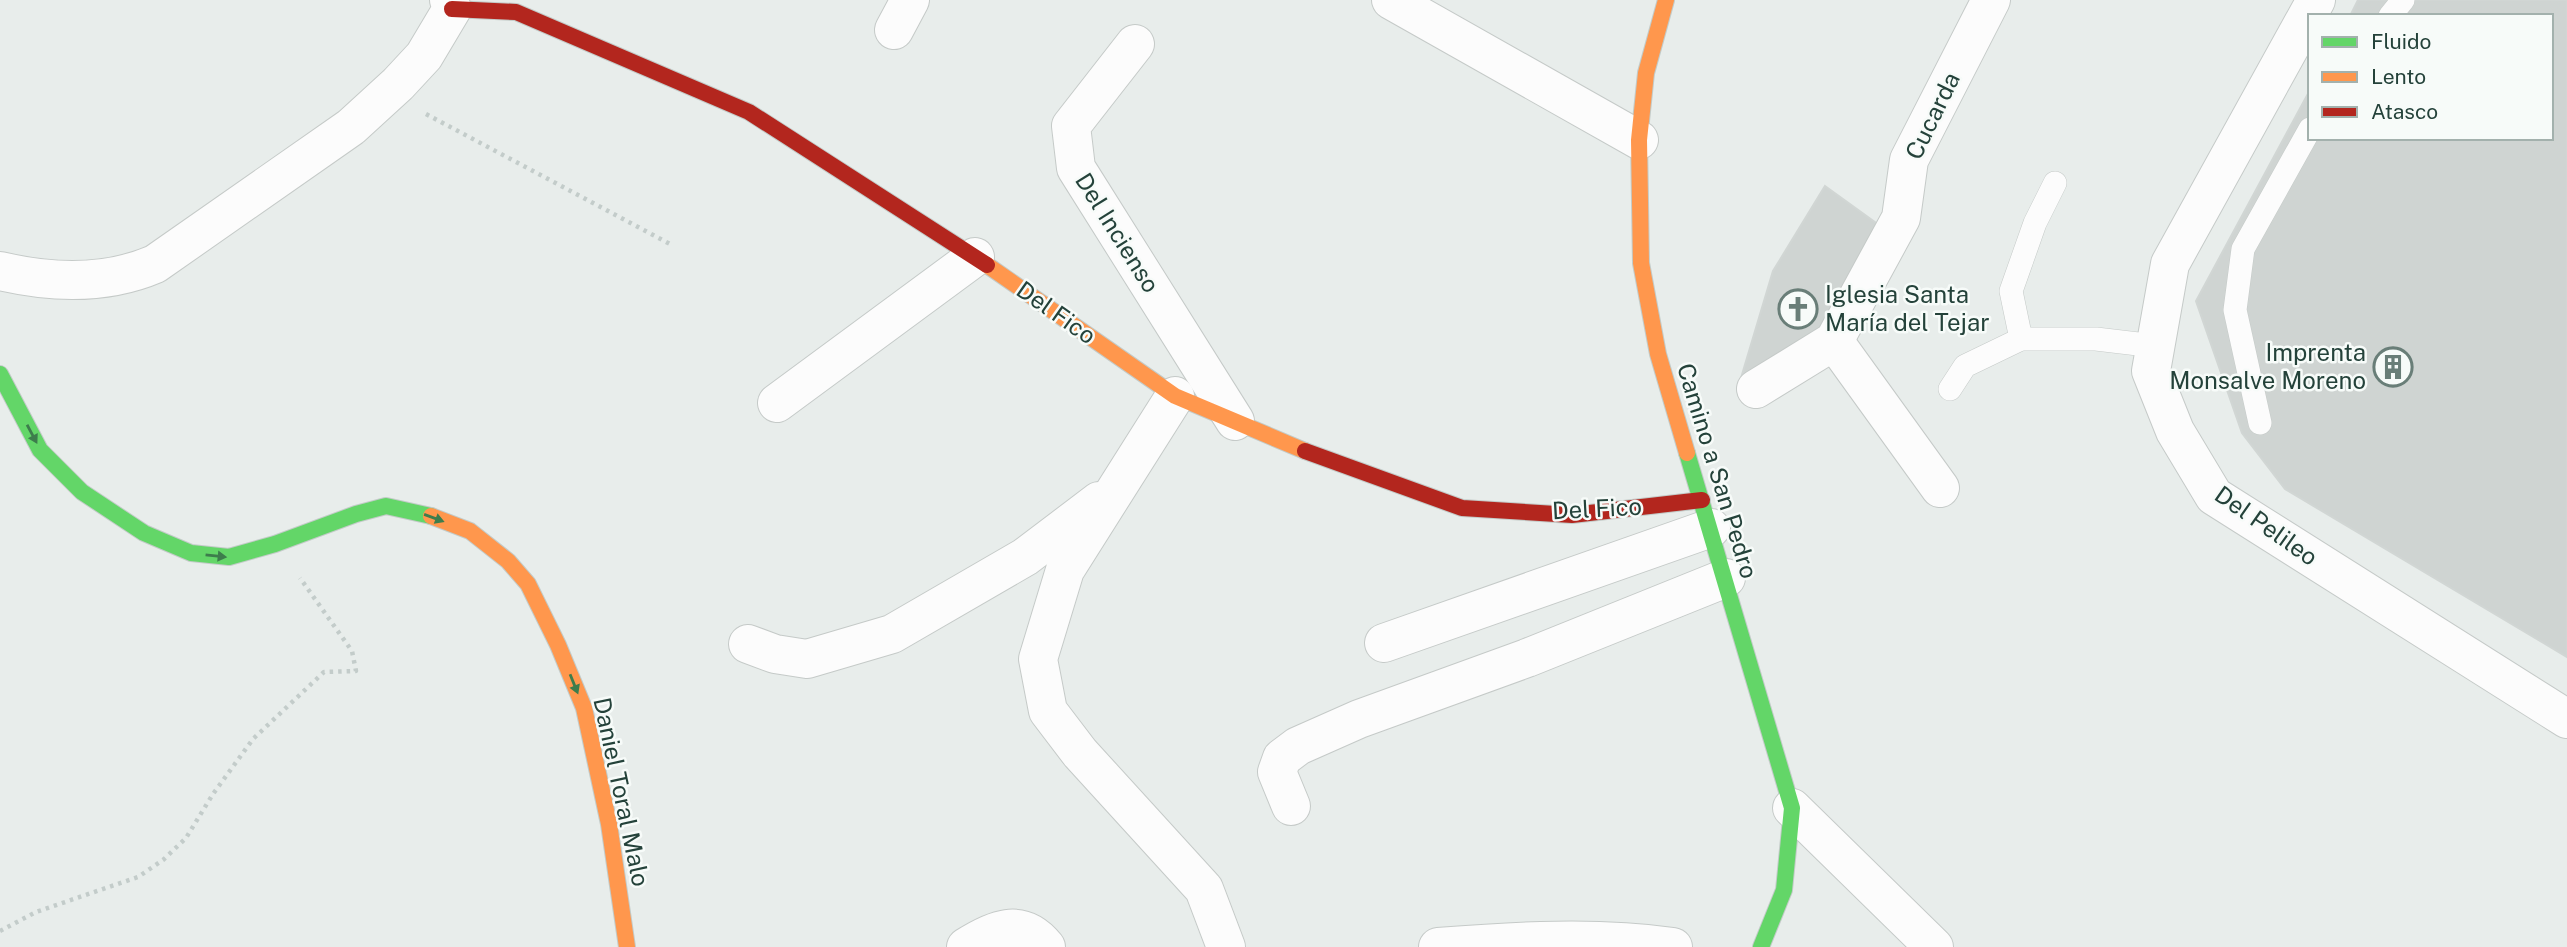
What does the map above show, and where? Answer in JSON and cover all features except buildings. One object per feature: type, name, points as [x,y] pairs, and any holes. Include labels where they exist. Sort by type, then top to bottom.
[{"type":"street","points":[[1391,0],[1639,140]]},
{"type":"street","name":"Camino a San Pedro","points":[[1666,0],[1646,73],[1639,140],[1641,264],[1658,354],[1793,808],[1784,890],[1761,947]]},
{"type":"street","name":"Cucarda","points":[[1756,389],[1833,341],[1901,218],[1909,160],[1991,0]]},
{"type":"street","points":[[0,271],[35,277],[100,280],[133,274],[155,264],[351,127],[424,56],[451,4]]},
{"type":"street","name":"Del Fico","points":[[451,4],[516,12],[749,112],[975,257],[1175,396],[1331,462],[1462,508],[1572,515],[1707,514]]},
{"type":"street","name":"Del Pelileo","points":[[2308,14],[2170,264],[2151,371],[2175,431],[2214,496],[2567,719]]},
{"type":"street","name":"Del Incienso","points":[[1135,44],[1071,126],[1076,168],[1235,422]]},
{"type":"street","points":[[777,403],[975,257]]},
{"type":"street","points":[[1833,341],[1940,488]]},
{"type":"street","name":"Daniel Toral Malo","points":[[0,374],[40,450],[82,492],[144,533],[191,553],[229,557],[386,506],[419,512],[470,531],[508,561],[528,584],[558,645],[584,709],[609,824],[627,947]]},
{"type":"street","points":[[1175,396],[1065,570],[1038,659],[1048,711],[1080,753],[1204,889],[1226,947]]},
{"type":"street","points":[[748,644],[775,654],[807,659],[892,634],[1024,556],[1117,487]]},
{"type":"street","points":[[1384,643],[1707,514]]},
{"type":"street","points":[[1291,806],[1276,772],[1282,758],[1298,746],[1359,719],[1527,658],[1726,578]]},
{"type":"street","points":[[1793,808],[1934,947]]},
{"type":"street","points":[[966,947],[993,930],[1019,928],[1046,947]]},
{"type":"street","points":[[1438,947],[1626,940],[1673,947]]},
{"type":"lane","points":[[2392,14],[2403,0]]},
{"type":"lane","points":[[2260,423],[2235,310],[2243,248],[2308,133]]},
{"type":"lane","points":[[2021,338],[2011,291],[2035,223],[2055,183]]},
{"type":"lane","points":[[1950,389],[1965,366],[2021,338],[2096,339],[2155,346]]},
{"type":"path","points":[[388,93],[670,244]]},
{"type":"path","points":[[0,931],[37,912],[138,877],[163,860],[186,838],[253,739],[324,672],[356,671],[352,651],[275,544]]},
{"type":"traffic: fast","points":[[0,374],[40,450],[82,492],[144,533],[191,553],[229,557],[386,506],[431,516]]},
{"type":"traffic: fast","points":[[1687,453],[1792,808],[1784,890],[1761,947]]},
{"type":"traffic: slow","points":[[1666,0],[1646,73],[1639,140],[1641,263],[1658,354],[1687,453]]},
{"type":"traffic: slow","points":[[987,265],[1175,396],[1305,451]]},
{"type":"traffic: slow","points":[[431,516],[470,531],[508,561],[528,584],[558,645],[584,708],[609,824],[627,947]]},
{"type":"traffic: jam","points":[[452,9],[516,12],[749,112],[987,265]]},
{"type":"traffic: jam","points":[[1305,451],[1462,508],[1572,515],[1702,500]]},
{"type":"place","name":"Iglesia Santa María del Tejar","points":[[1798,309]]},
{"type":"place","name":"Imprenta Monsalve Moreno","points":[[2393,367]]}]
